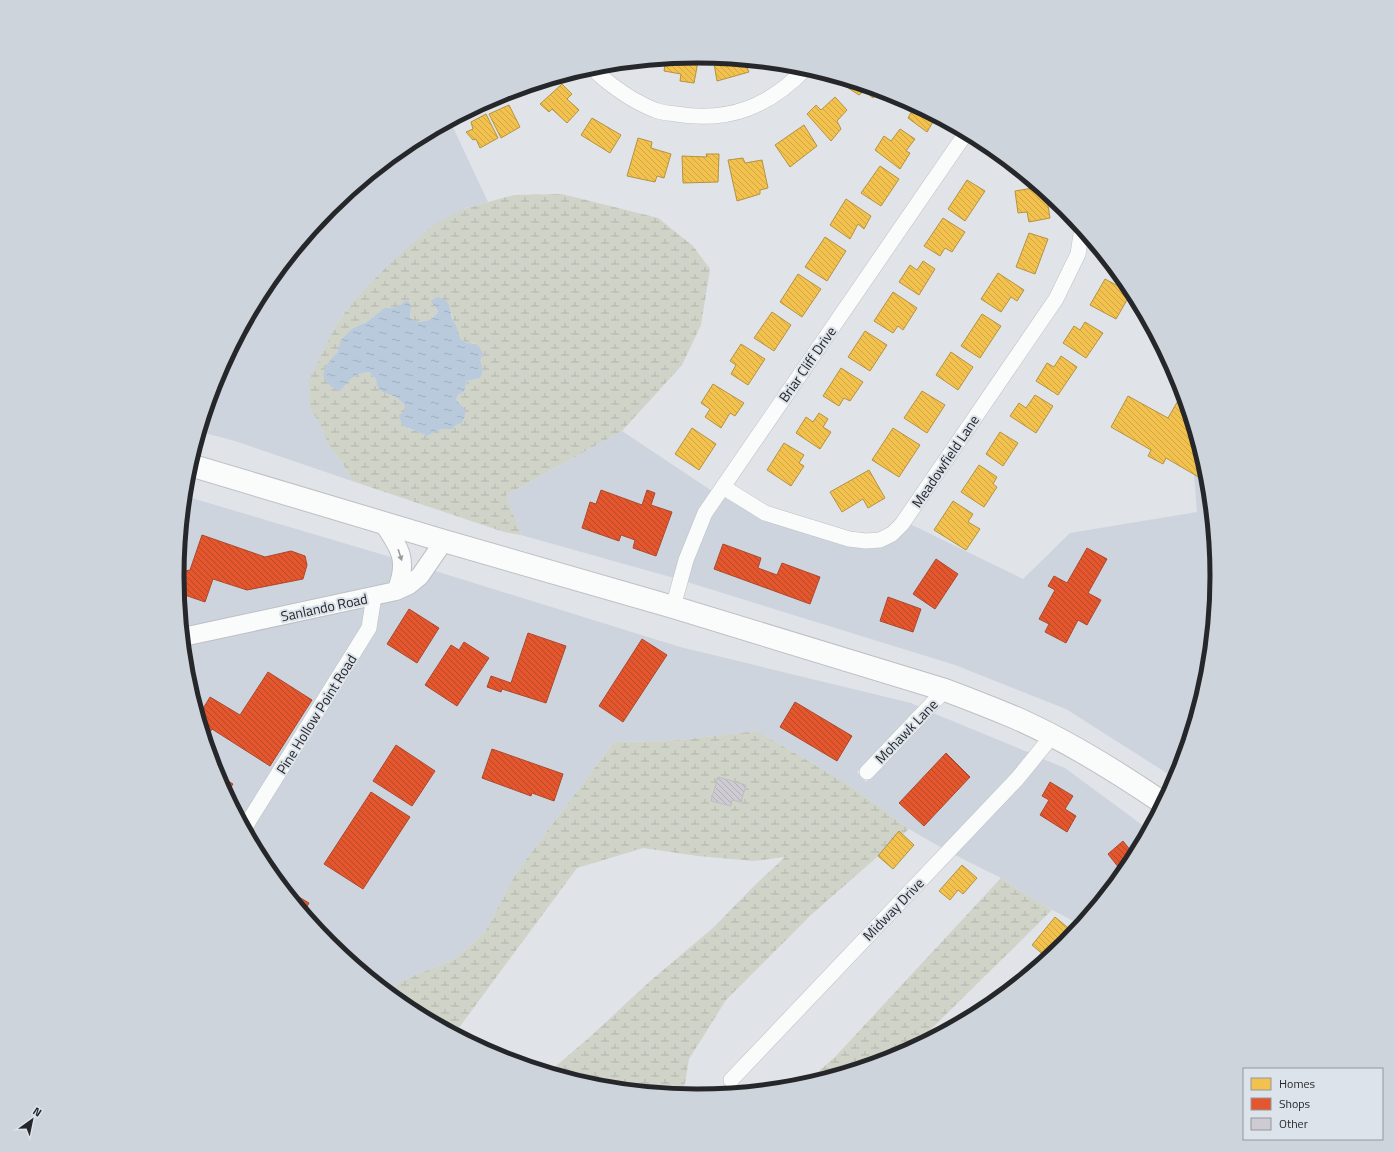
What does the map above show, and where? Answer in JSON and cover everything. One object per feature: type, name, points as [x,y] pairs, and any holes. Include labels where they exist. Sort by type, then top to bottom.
[{"type":"main road","points":[[196,467],[444,541],[673,607],[945,690],[985,705],[1052,736],[1109,767],[1159,800]]},
{"type":"street","points":[[599,73],[624,95],[656,111],[690,116],[722,116],[752,108],[775,95],[801,74]]},
{"type":"street","name":"Briar Cliff Drive","points":[[673,607],[686,560],[705,513],[963,137]]},
{"type":"street","name":"Meadowfield Lane","points":[[723,487],[765,513],[849,539],[866,541],[880,540],[892,534],[902,524],[1056,299],[1078,254],[1081,236]]},
{"type":"street","points":[[383,523],[397,544],[402,561],[402,577],[396,591]]},
{"type":"street","name":"Sanlando Road","points":[[188,636],[396,591],[409,585],[420,576],[444,541]]},
{"type":"street","name":"Pine Hollow Point Road","points":[[248,823],[369,628],[374,596]]},
{"type":"street","name":"Mohawk Lane","points":[[867,772],[945,690]]},
{"type":"street","name":"Midway Drive","points":[[731,1080],[1017,779],[1052,736]]},
{"type":"shaded area","points":[[452,126],[488,202],[463,209],[387,266],[351,303],[334,329],[323,429],[328,445],[343,464],[352,481],[235,441],[205,433],[212,411],[237,349],[253,319],[271,291],[312,238],[359,190],[412,149]]},
{"type":"shaded area","points":[[622,431],[712,491],[674,578],[521,535],[506,495]]},
{"type":"shaded area","points":[[1191,436],[1201,476],[1206,509],[1209,542],[1209,610],[1201,676],[1183,741],[1170,775],[1066,709],[955,665],[687,582],[693,561],[711,516],[724,497],[762,520],[848,547],[865,548],[910,524],[1023,579],[1070,533],[1197,512]]},
{"type":"shaded area","points":[[191,498],[394,558],[395,563],[391,585],[188,629],[184,576]]},
{"type":"shaded area","points":[[432,570],[680,647],[911,703],[920,707],[857,772],[866,782],[933,713],[1030,753],[942,848],[909,829],[851,786],[757,731],[671,741],[614,742],[516,873],[485,932],[455,959],[401,981],[393,989],[359,962],[312,914],[271,861],[251,829],[375,632],[380,602],[395,599],[399,600],[401,596]]},
{"type":"shaded area","points":[[366,605],[363,626],[244,815],[237,803],[212,741],[194,676],[189,643]]},
{"type":"shaded area","points":[[1043,759],[1065,768],[1145,827],[1124,861],[1076,922],[1039,903],[1001,878],[955,855]]},
{"type":"green space","points":[[562,194],[658,218],[693,246],[710,269],[701,325],[682,365],[622,431],[506,495],[521,535],[504,532],[352,481],[343,464],[328,445],[323,429],[310,408],[309,380],[334,329],[351,303],[387,266],[432,226],[463,209],[514,195]],"holes":[[[402,305],[411,307],[410,317],[413,321],[421,321],[431,319],[436,315],[438,311],[434,306],[449,305],[459,337],[466,342],[474,343],[483,371],[480,378],[467,381],[464,392],[459,394],[456,399],[460,403],[456,425],[453,429],[441,429],[427,436],[418,431],[408,429],[404,404],[396,397],[382,392],[377,386],[376,379],[369,372],[355,376],[340,391],[333,358],[353,328],[367,322],[384,308],[396,308]]]},
{"type":"green space","points":[[757,731],[851,786],[909,829],[812,914],[726,1000],[689,1059],[684,1089],[631,1085],[597,1079],[553,1068],[591,1036],[648,983],[714,927],[785,857],[754,861],[698,856],[643,848],[577,868],[458,1029],[412,1003],[393,989],[401,981],[455,959],[485,932],[516,873],[614,742],[671,741]]},
{"type":"green space","points":[[1001,878],[1052,910],[925,1035],[894,1050],[862,1062],[814,1076],[835,1057]]},
{"type":"water","points":[[437,297],[442,298],[449,304],[452,318],[461,339],[475,344],[481,349],[483,354],[480,360],[483,371],[480,378],[467,381],[464,392],[459,394],[456,399],[465,410],[462,423],[456,425],[453,429],[441,429],[427,436],[402,425],[399,415],[405,411],[404,404],[396,397],[382,392],[377,386],[376,379],[369,372],[355,376],[340,391],[330,386],[323,376],[325,367],[338,351],[341,340],[353,328],[367,322],[384,308],[396,307],[405,301],[409,302],[411,307],[410,317],[413,321],[431,319],[438,311],[431,301]]},
{"type":"building: Homes","points":[[698,63],[694,83],[680,81],[681,74],[664,71],[665,64]]},
{"type":"building: Homes","points":[[714,63],[746,65],[749,72],[717,81]]},
{"type":"building: Homes","points":[[562,84],[572,94],[567,99],[579,110],[567,123],[552,109],[549,112],[540,104]]},
{"type":"building: Homes","points":[[842,84],[862,90],[875,95],[873,98],[864,91],[859,95]]},
{"type":"building: Homes","points":[[835,97],[847,110],[837,121],[841,129],[831,141],[807,114],[816,105],[821,110]]},
{"type":"building: Homes","points":[[509,105],[520,127],[501,138],[489,114]]},
{"type":"building: Homes","points":[[912,110],[934,121],[927,132],[908,118]]},
{"type":"building: Homes","points":[[486,114],[498,138],[480,148],[476,139],[473,140],[466,132],[473,129],[471,122]]},
{"type":"building: Homes","points":[[592,118],[621,135],[610,153],[581,135]]},
{"type":"building: Homes","points":[[804,125],[817,146],[790,167],[775,145]]},
{"type":"building: Homes","points":[[900,129],[915,139],[906,151],[910,153],[900,169],[875,150],[884,136],[891,141]]},
{"type":"building: Homes","points":[[638,138],[652,142],[651,148],[671,154],[664,178],[657,176],[655,182],[627,176]]},
{"type":"building: Homes","points":[[706,154],[719,154],[718,182],[683,183],[682,156],[707,157]]},
{"type":"building: Homes","points":[[743,158],[745,163],[762,160],[768,188],[760,190],[760,194],[737,201],[728,160]]},
{"type":"building: Homes","points":[[880,166],[899,179],[881,206],[861,193]]},
{"type":"building: Homes","points":[[967,180],[985,191],[965,221],[948,209]]},
{"type":"building: Homes","points":[[1033,188],[1047,201],[1050,218],[1029,222],[1027,212],[1018,213],[1015,191]]},
{"type":"building: Homes","points":[[846,199],[871,216],[864,229],[858,224],[850,239],[830,225]]},
{"type":"building: Homes","points":[[943,218],[965,232],[952,252],[945,248],[940,256],[924,246]]},
{"type":"building: Homes","points":[[1029,233],[1048,239],[1035,274],[1016,267]]},
{"type":"building: Homes","points":[[825,237],[846,251],[827,281],[805,267]]},
{"type":"building: Homes","points":[[923,261],[935,269],[919,295],[899,282],[910,265],[917,270]]},
{"type":"building: Homes","points":[[998,273],[1024,290],[1017,301],[1011,297],[1001,312],[981,299]]},
{"type":"building: Homes","points":[[798,274],[821,289],[802,317],[780,302]]},
{"type":"building: Homes","points":[[1105,279],[1122,288],[1128,298],[1116,319],[1090,305]]},
{"type":"building: Homes","points":[[893,292],[917,308],[903,330],[898,326],[893,333],[874,321]]},
{"type":"building: Homes","points":[[772,312],[791,325],[774,351],[754,338]]},
{"type":"building: Homes","points":[[982,314],[1001,326],[980,358],[961,346]]},
{"type":"building: Homes","points":[[1085,322],[1103,333],[1086,358],[1063,343],[1074,326],[1080,330]]},
{"type":"building: Homes","points":[[865,331],[887,345],[870,371],[848,357]]},
{"type":"building: Homes","points":[[741,344],[765,359],[748,385],[731,374],[736,365],[730,361]]},
{"type":"building: Homes","points":[[951,352],[973,367],[958,390],[936,375]]},
{"type":"building: Homes","points":[[1061,356],[1077,367],[1058,395],[1036,381],[1047,363],[1054,367]]},
{"type":"building: Homes","points":[[841,368],[863,382],[850,401],[844,398],[839,406],[823,396]]},
{"type":"building: Homes","points":[[713,384],[744,403],[735,416],[730,413],[721,428],[705,417],[710,409],[701,403]]},
{"type":"building: Homes","points":[[922,391],[945,405],[927,433],[904,418]]},
{"type":"building: Homes","points":[[1035,395],[1053,406],[1036,433],[1010,416],[1019,403],[1026,408]]},
{"type":"building: Homes","points":[[1128,396],[1168,418],[1179,400],[1193,443],[1201,479],[1166,458],[1163,464],[1148,456],[1151,450],[1111,427]]},
{"type":"building: Homes","points":[[819,413],[828,419],[823,427],[831,432],[820,449],[796,433],[806,417],[813,422]]},
{"type":"building: Homes","points":[[692,428],[716,444],[699,470],[675,454]]},
{"type":"building: Homes","points":[[893,428],[920,445],[899,477],[872,460]]},
{"type":"building: Homes","points":[[1000,432],[1018,443],[1003,466],[986,454]]},
{"type":"building: Homes","points":[[784,443],[804,455],[799,463],[804,466],[791,486],[767,470]]},
{"type":"building: Homes","points":[[979,465],[997,477],[993,484],[997,487],[984,507],[961,492]]},
{"type":"building: Homes","points":[[869,470],[885,498],[868,508],[863,499],[842,512],[830,492]]},
{"type":"building: Homes","points":[[953,501],[973,514],[968,522],[980,529],[966,550],[934,530]]},
{"type":"building: Homes","points":[[899,831],[914,845],[893,869],[878,856]]},
{"type":"building: Homes","points":[[962,865],[977,878],[963,894],[958,890],[950,900],[939,891]]},
{"type":"building: Homes","points":[[1055,917],[1069,929],[1043,955],[1032,945]]},
{"type":"building: Shops","points":[[601,490],[642,505],[647,490],[655,493],[651,505],[672,512],[656,556],[633,548],[635,540],[621,535],[619,541],[582,528],[590,502],[596,504]]},
{"type":"building: Shops","points":[[202,535],[265,557],[291,551],[305,556],[307,565],[303,579],[247,590],[213,579],[205,602],[185,595],[184,571],[190,570]]},
{"type":"building: Shops","points":[[723,544],[761,558],[758,568],[777,575],[782,563],[820,577],[810,604],[714,569]]},
{"type":"building: Shops","points":[[1087,548],[1107,559],[1088,593],[1101,600],[1087,625],[1078,620],[1066,643],[1045,632],[1049,624],[1039,619],[1055,590],[1048,586],[1054,576],[1067,583]]},
{"type":"building: Shops","points":[[936,559],[958,574],[935,609],[913,594]]},
{"type":"building: Shops","points":[[888,597],[921,609],[913,632],[880,621]]},
{"type":"building: Shops","points":[[409,609],[439,628],[417,663],[387,644]]},
{"type":"building: Shops","points":[[528,633],[566,646],[546,703],[502,689],[501,692],[487,687],[491,676],[511,683]]},
{"type":"building: Shops","points":[[642,639],[667,655],[623,722],[599,706]]},
{"type":"building: Shops","points":[[464,642],[489,658],[457,706],[425,685],[451,645],[459,650]]},
{"type":"building: Shops","points":[[268,672],[312,700],[270,766],[212,729],[210,733],[202,710],[210,697],[240,715]]},
{"type":"building: Shops","points":[[795,702],[852,736],[837,761],[780,727]]},
{"type":"building: Shops","points":[[396,745],[435,771],[412,806],[373,781]]},
{"type":"building: Shops","points":[[492,749],[563,774],[554,801],[532,793],[531,796],[482,778]]},
{"type":"building: Shops","points":[[946,753],[970,777],[924,826],[899,803]]},
{"type":"building: Shops","points":[[228,781],[233,784],[231,788]]},
{"type":"building: Shops","points":[[1050,782],[1073,796],[1065,809],[1076,816],[1067,832],[1040,815],[1049,800],[1042,796]]},
{"type":"building: Shops","points":[[371,792],[410,817],[363,889],[324,864]]},
{"type":"building: Shops","points":[[1123,841],[1131,851],[1119,868],[1108,854]]},
{"type":"building: Shops","points":[[298,896],[309,903],[307,907]]},
{"type":"building: Other","points":[[718,777],[746,785],[741,802],[732,800],[731,806],[711,801]]}]
